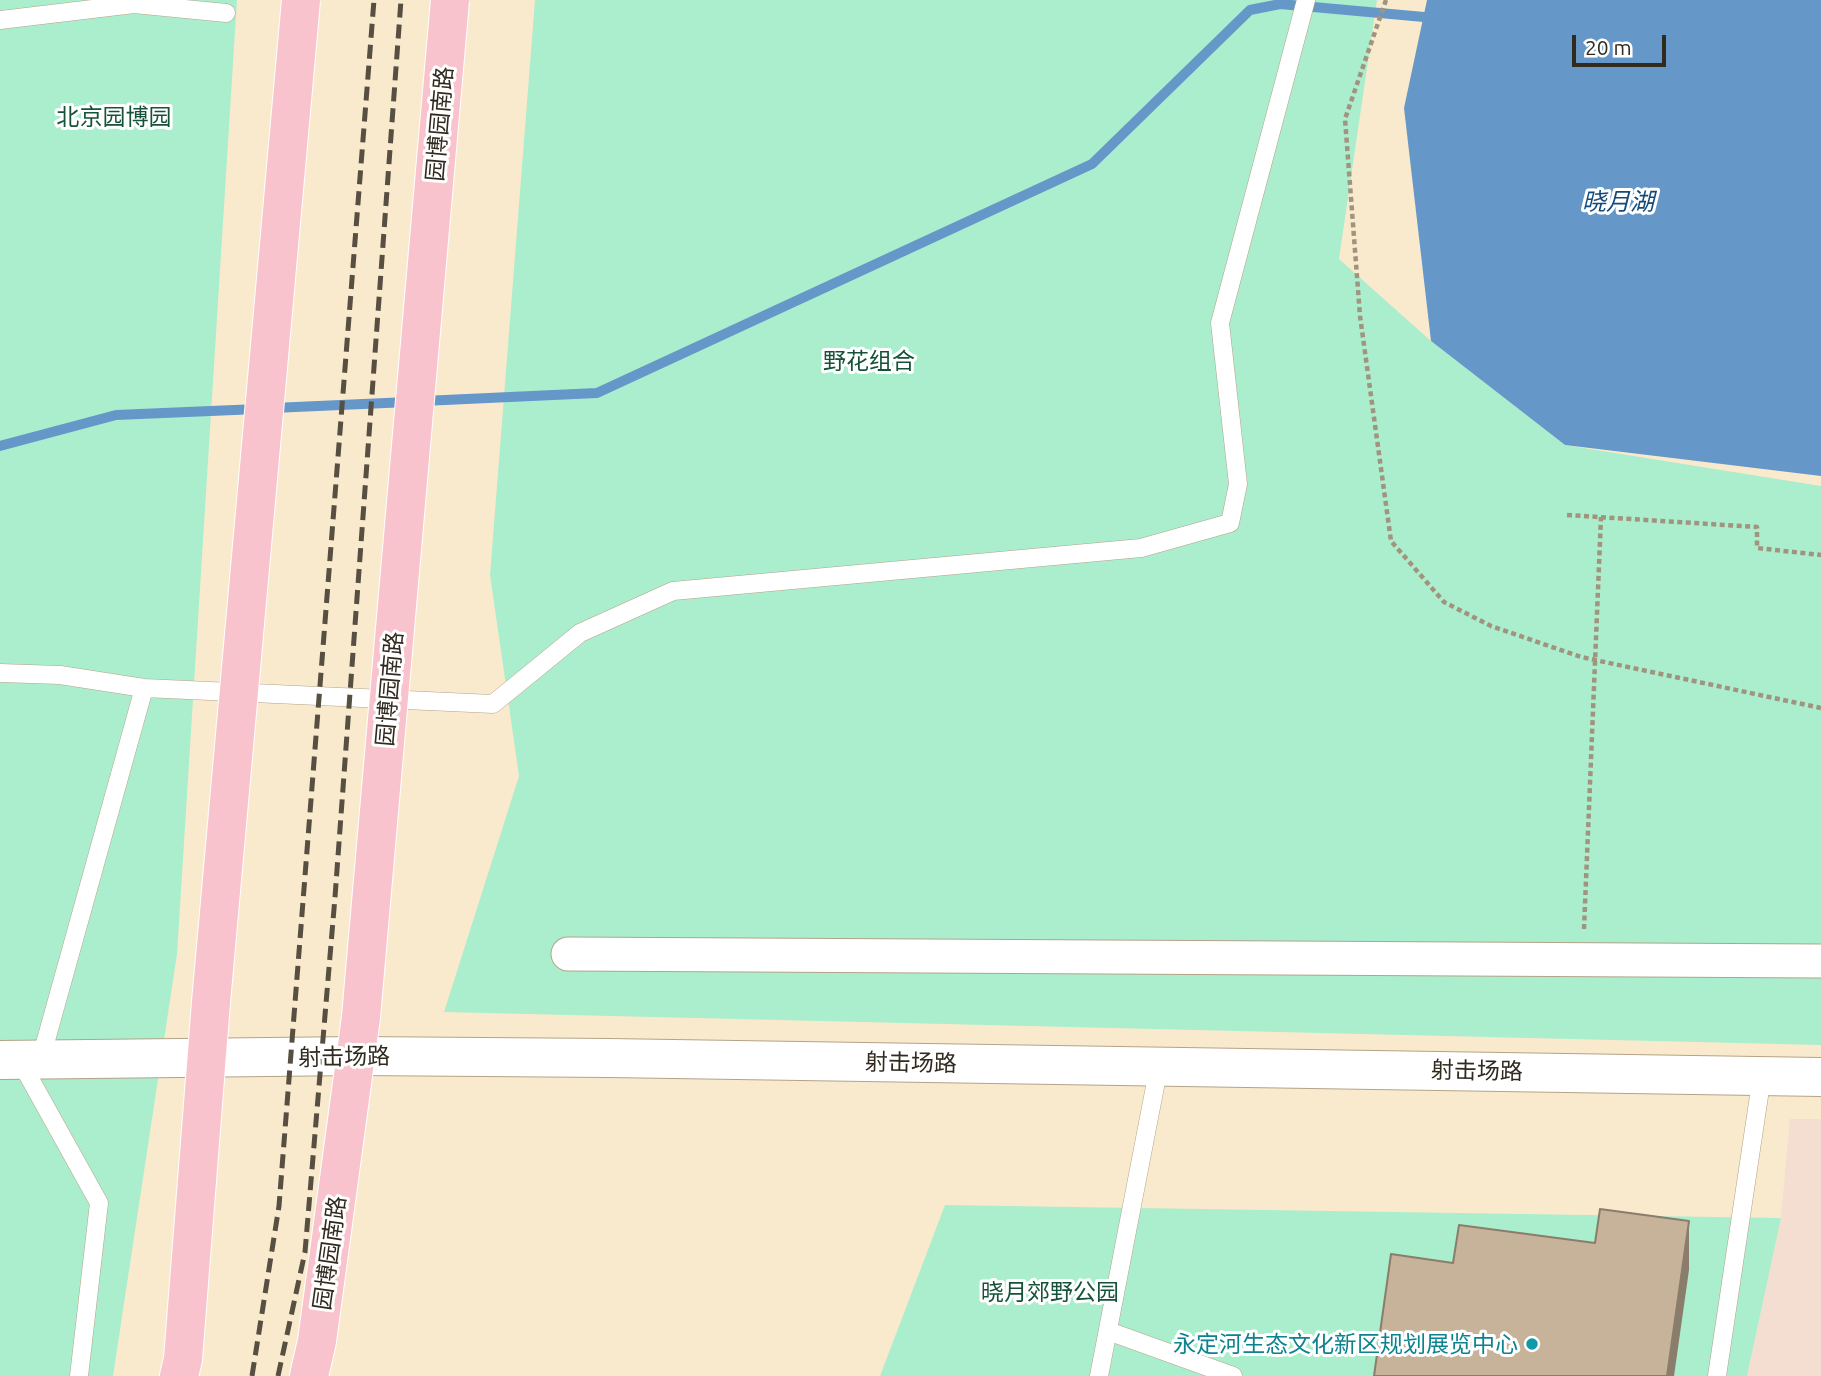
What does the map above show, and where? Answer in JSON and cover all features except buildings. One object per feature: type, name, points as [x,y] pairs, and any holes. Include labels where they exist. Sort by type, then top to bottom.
[{"type":"main road","points":[[179,1376],[183,1359],[206,1059],[300,0]]},
{"type":"main road","name":"园博园南路","points":[[309,1376],[317,1341],[361,1017],[450,0]]},
{"type":"street","points":[[568,954],[1821,961]]},
{"type":"street","name":"射击场路","points":[[20,1059],[357,1056],[1821,1077]]},
{"type":"lane","points":[[0,673],[60,675],[144,688],[493,704],[580,633],[673,591],[882,569],[1141,548],[1230,523],[1238,484],[1220,323],[1306,0]]},
{"type":"lane","points":[[0,20],[134,4],[226,13]]},
{"type":"lane","points":[[79,1376],[99,1203],[20,1059],[144,688]]},
{"type":"lane","points":[[1100,1376],[1159,1066]]},
{"type":"lane","points":[[1717,1376],[1762,1076]]},
{"type":"lane","points":[[1108,1331],[1233,1376]]},
{"type":"path","points":[[1386,0],[1345,119],[1360,316],[1391,541],[1444,602],[1491,626],[1595,660],[1821,708]]},
{"type":"path","points":[[1567,515],[1757,527],[1757,548],[1821,555]]},
{"type":"path","points":[[1583,960],[1601,517]]},
{"type":"shaded area","points":[[1790,1119],[1821,1119],[1821,1376],[1747,1376],[1781,1218]]},
{"type":"green space","name":"北京园博园","points":[[0,0],[237,0],[177,954],[113,1376],[0,1376]]},
{"type":"green space","name":"野花组合","points":[[535,0],[1377,0],[1339,259],[1431,341],[1565,445],[1821,486],[1821,1045],[444,1012],[519,776],[490,575]]},
{"type":"green space","name":"晓月郊野公园","points":[[945,1205],[1781,1218],[1747,1376],[880,1376]]},
{"type":"water","name":"晓月湖","points":[[1427,0],[1821,0],[1821,476],[1565,445],[1431,341],[1404,108]]},
{"type":"waterway","points":[[423,401],[597,393],[1092,164],[1250,10],[1280,4],[1424,17]]},
{"type":"waterway","points":[[273,408],[408,402]]},
{"type":"waterway","points":[[0,446],[116,415],[258,409]]},
{"type":"railway","points":[[252,1376],[279,1206],[374,0]]},
{"type":"railway","points":[[278,1376],[305,1252],[335,897],[401,0]]},
{"type":"place","name":"永定河生态文化新区规划展览中心","points":[[1532,1344]]}]
